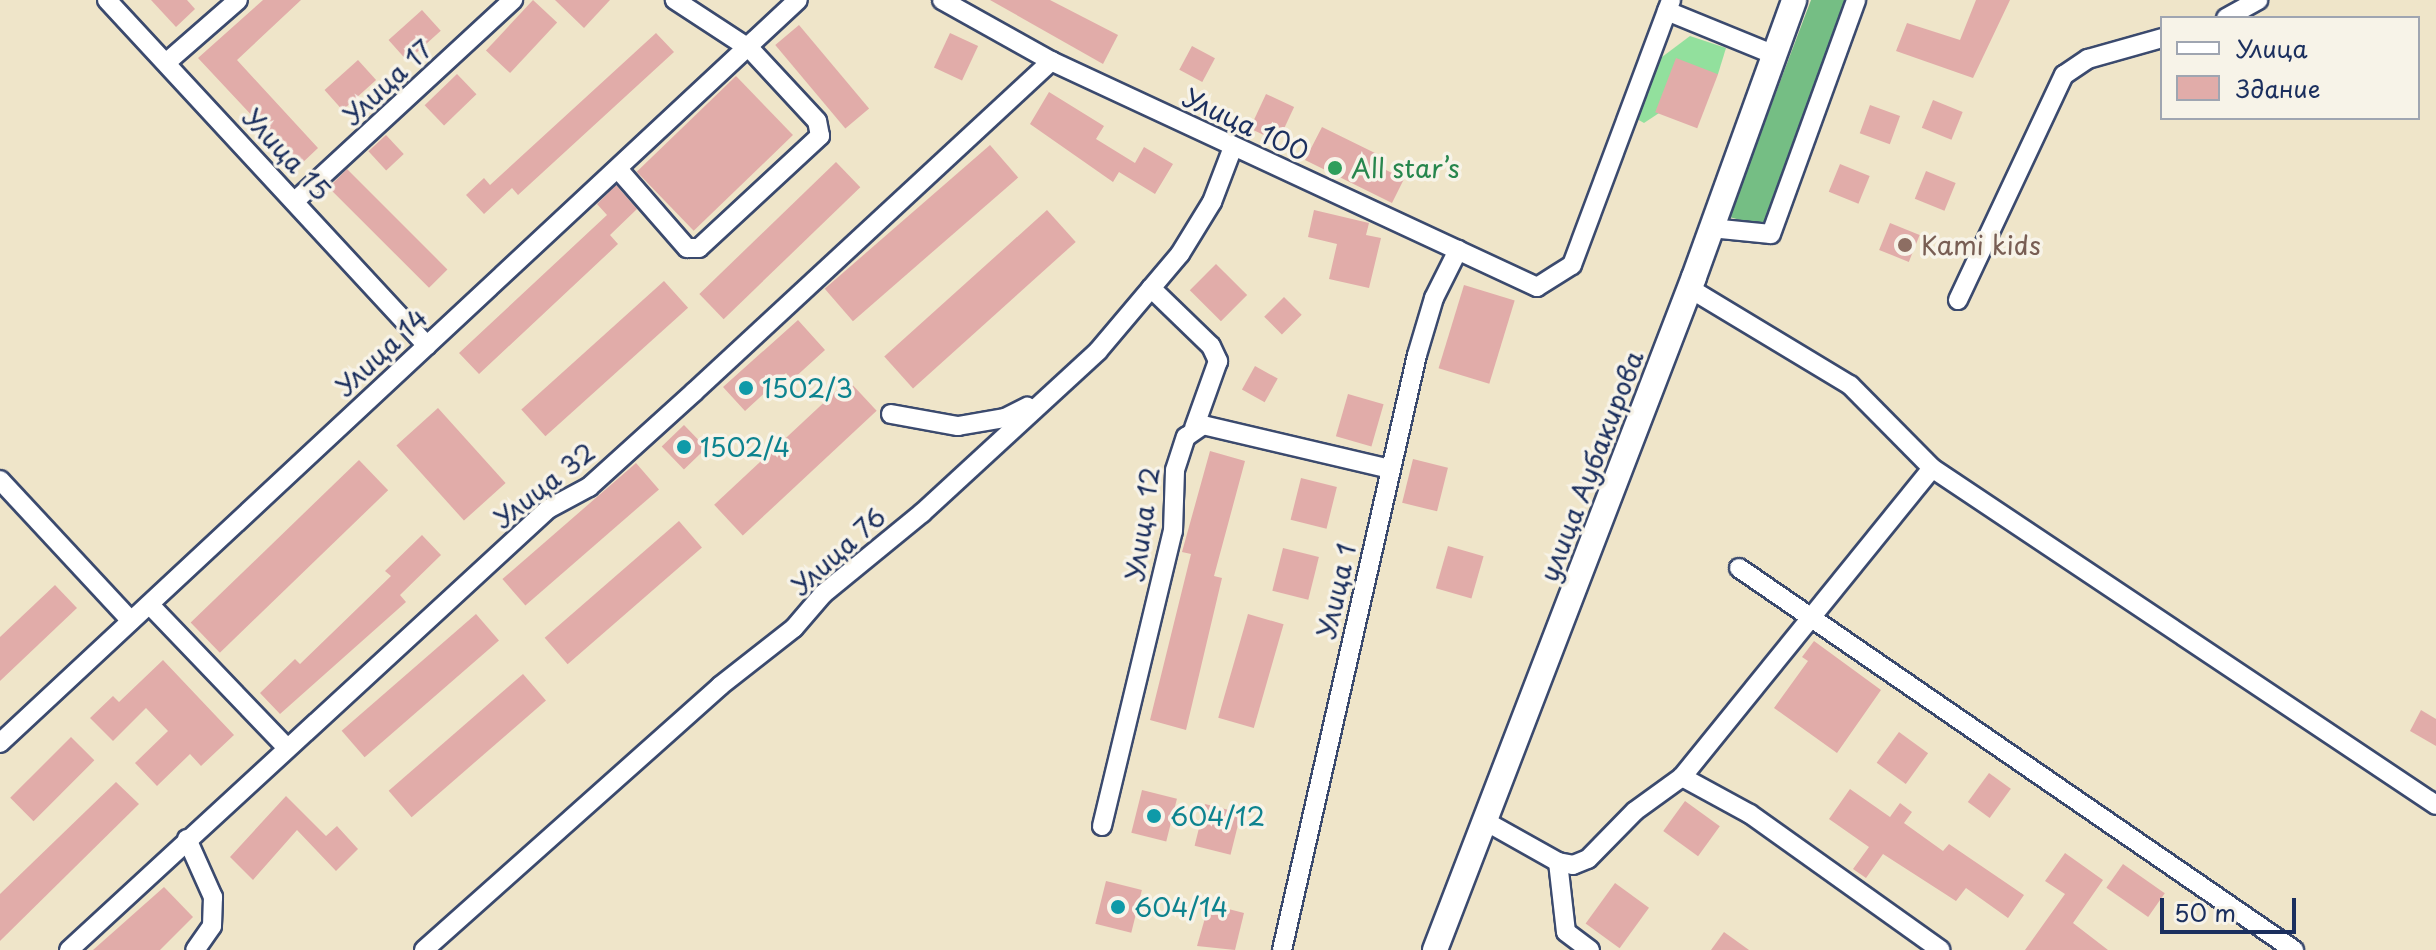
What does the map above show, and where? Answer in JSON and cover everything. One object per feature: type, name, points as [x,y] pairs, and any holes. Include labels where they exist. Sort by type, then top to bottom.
[{"type":"main road","name":"улица Аубакирова","points":[[1435,950],[1689,288],[1794,0]]},
{"type":"street","name":"Улица 15","points":[[107,0],[427,345]]},
{"type":"street","points":[[167,62],[238,0]]},
{"type":"street","name":"Улица 17","points":[[295,201],[513,0]]},
{"type":"street","points":[[618,169],[687,248],[699,248],[820,136],[817,121],[750,49],[675,0]]},
{"type":"street","name":"Улица 14","points":[[0,743],[750,49],[798,0]]},
{"type":"street","name":"Улица 100","points":[[942,0],[1051,61],[1537,287],[1572,265],[1669,6]]},
{"type":"street","points":[[1711,228],[1771,234],[1856,0]]},
{"type":"street","points":[[2230,16],[2258,0]]},
{"type":"street","points":[[1669,6],[1775,55]]},
{"type":"street","points":[[1958,300],[2064,75],[2088,59],[2160,39]]},
{"type":"street","name":"Улица 32","points":[[69,950],[548,509],[589,487],[1051,61]]},
{"type":"street","name":"Улица 76","points":[[424,950],[720,686],[794,628],[823,594],[922,513],[1098,351],[1151,288],[1212,202],[1233,147]]},
{"type":"street","name":"Улица 1","points":[[1282,950],[1390,469],[1434,298],[1458,250]]},
{"type":"street","name":"Улица 12","points":[[1102,826],[1173,531],[1175,470],[1218,361],[1211,346],[1151,288]]},
{"type":"street","points":[[1689,288],[1850,385],[1932,468],[2436,805]]},
{"type":"street","points":[[891,414],[958,426],[1005,418],[1048,397]]},
{"type":"street","points":[[1194,428],[1211,426],[1390,469]]},
{"type":"street","points":[[1485,821],[1558,862],[1573,865],[1588,859],[1635,811],[1682,777],[1932,468]]},
{"type":"street","points":[[0,480],[131,621]]},
{"type":"street","points":[[1739,568],[2294,950]]},
{"type":"street","points":[[150,605],[286,747]]},
{"type":"street","points":[[1682,777],[1750,814],[1941,950]]},
{"type":"street","points":[[187,839],[213,897],[212,926],[195,950]]},
{"type":"street","points":[[1558,862],[1566,932],[1590,950]]},
{"type":"green space","points":[[1811,0],[1853,0],[1764,226],[1729,217]]},
{"type":"green space","points":[[1690,36],[1726,48],[1718,74],[1644,123],[1637,119],[1658,60]]},
{"type":"building","points":[[151,0],[187,0],[195,9],[176,27]]},
{"type":"building","points":[[263,0],[301,0],[237,60],[318,148],[299,166],[198,58]]},
{"type":"building","points":[[533,0],[557,23],[510,73],[486,50]]},
{"type":"building","points":[[555,0],[610,0],[584,28]]},
{"type":"building","points":[[990,0],[1050,0],[1118,35],[1103,64]]},
{"type":"building","points":[[1976,0],[2010,0],[1973,78],[1896,51],[1907,23],[1960,40]]},
{"type":"building","points":[[422,10],[441,31],[407,61],[389,40]]},
{"type":"building","points":[[799,25],[869,108],[845,128],[775,45]]},
{"type":"building","points":[[656,33],[674,52],[518,195],[512,188],[484,214],[466,195],[484,178],[490,185]]},
{"type":"building","points":[[950,33],[978,46],[962,81],[934,67]]},
{"type":"building","points":[[1192,46],[1215,58],[1202,82],[1179,70]]},
{"type":"building","points":[[1676,58],[1718,74],[1697,128],[1655,112]]},
{"type":"building","points":[[358,60],[376,80],[343,110],[325,90]]},
{"type":"building","points":[[457,74],[476,94],[444,125],[425,105]]},
{"type":"building","points":[[736,76],[793,135],[694,231],[637,172]]},
{"type":"building","points":[[1049,92],[1104,126],[1096,139],[1135,163],[1144,147],[1173,164],[1155,194],[1119,172],[1113,182],[1030,124]]},
{"type":"building","points":[[1266,94],[1294,107],[1278,142],[1250,128]]},
{"type":"building","points":[[1933,100],[1963,112],[1951,140],[1922,128]]},
{"type":"building","points":[[1870,105],[1900,116],[1890,144],[1860,133]]},
{"type":"building","points":[[1322,127],[1377,154],[1372,163],[1404,179],[1392,203],[1305,160]]},
{"type":"building","points":[[386,135],[404,154],[386,170],[368,151]]},
{"type":"building","points":[[990,145],[1018,177],[853,321],[825,289]]},
{"type":"building","points":[[836,162],[860,187],[724,319],[699,294]]},
{"type":"building","points":[[1840,164],[1870,176],[1858,204],[1829,192]]},
{"type":"building","points":[[347,169],[447,269],[429,288],[329,187]]},
{"type":"building","points":[[1926,171],[1956,183],[1944,211],[1915,199]]},
{"type":"building","points":[[616,185],[637,209],[610,235],[618,244],[479,374],[459,353],[607,215],[597,204]]},
{"type":"building","points":[[1047,210],[1076,242],[913,388],[884,357]]},
{"type":"building","points":[[1314,210],[1369,223],[1366,235],[1381,238],[1369,288],[1329,279],[1337,244],[1308,237]]},
{"type":"building","points":[[1890,223],[1920,235],[1909,262],[1879,250]]},
{"type":"building","points":[[1216,264],[1247,295],[1221,321],[1190,290]]},
{"type":"building","points":[[664,281],[688,308],[545,436],[521,409]]},
{"type":"building","points":[[1464,285],[1515,300],[1489,384],[1439,368]]},
{"type":"building","points":[[1284,297],[1302,315],[1282,334],[1264,317]]},
{"type":"building","points":[[798,320],[825,350],[792,380],[786,373],[745,411],[723,387]]},
{"type":"building","points":[[1255,366],[1278,379],[1265,402],[1242,390]]},
{"type":"building","points":[[848,380],[877,411],[743,536],[714,505]]},
{"type":"building","points":[[1348,394],[1384,404],[1371,446],[1336,436]]},
{"type":"building","points":[[438,408],[506,483],[464,521],[396,445]]},
{"type":"building","name":"1502/4","points":[[684,425],[706,448],[684,470],[662,447]]},
{"type":"building","points":[[1210,451],[1245,461],[1214,576],[1222,578],[1186,730],[1150,720],[1191,554],[1182,552]]},
{"type":"building","points":[[1413,459],[1448,468],[1437,511],[1402,503]]},
{"type":"building","points":[[359,460],[388,490],[220,653],[191,623]]},
{"type":"building","points":[[636,463],[659,489],[525,606],[502,579]]},
{"type":"building","points":[[1301,478],[1337,487],[1326,529],[1291,520]]},
{"type":"building","points":[[679,521],[702,547],[568,664],[545,638]]},
{"type":"building","points":[[422,535],[441,555],[400,595],[406,602],[280,714],[260,693],[295,659],[300,664],[391,576],[385,571]]},
{"type":"building","points":[[1448,546],[1484,556],[1471,598],[1436,588]]},
{"type":"building","points":[[1283,548],[1319,557],[1308,600],[1272,591]]},
{"type":"building","points":[[55,585],[77,608],[0,681],[0,637]]},
{"type":"building","points":[[476,614],[499,640],[365,757],[342,731]]},
{"type":"building","points":[[1248,614],[1284,624],[1254,728],[1218,718]]},
{"type":"building","points":[[1814,641],[1881,690],[1837,753],[1774,708],[1808,661],[1802,657]]},
{"type":"building","points":[[163,660],[234,735],[201,766],[190,754],[157,786],[135,763],[168,731],[146,708],[113,741],[90,718],[113,696],[119,702]]},
{"type":"building","points":[[523,674],[546,700],[412,817],[389,791]]},
{"type":"building","points":[[2421,710],[2436,719],[2436,746],[2410,731]]},
{"type":"building","points":[[1899,732],[1928,753],[1906,784],[1877,763]]},
{"type":"building","points":[[71,737],[94,760],[34,821],[10,798]]},
{"type":"building","points":[[1989,773],[2011,789],[1990,818],[1968,802]]},
{"type":"building","points":[[116,782],[139,804],[0,941],[0,894]]},
{"type":"building","points":[[1850,789],[1890,817],[1900,803],[1912,812],[1904,823],[1943,851],[1949,844],[2024,895],[2008,918],[1966,888],[1956,901],[1883,854],[1866,878],[1853,869],[1869,847],[1829,819]]},
{"type":"building","name":"604/12","points":[[1142,790],[1177,799],[1166,841],[1131,833]]},
{"type":"building","points":[[286,796],[326,836],[337,826],[358,849],[336,871],[297,830],[253,880],[230,857]]},
{"type":"building","points":[[1685,801],[1720,826],[1698,856],[1663,831]]},
{"type":"building","points":[[1205,804],[1241,813],[1230,855],[1195,846]]},
{"type":"building","points":[[2065,853],[2103,880],[2073,923],[2108,950],[2025,950],[2065,894],[2045,881]]},
{"type":"building","points":[[2123,864],[2165,893],[2148,917],[2106,888]]},
{"type":"building","name":"604/14","points":[[1106,881],[1142,890],[1131,933],[1095,924]]},
{"type":"building","points":[[1615,883],[1649,908],[1620,948],[1586,923]]},
{"type":"building","points":[[164,887],[193,917],[160,950],[93,950]]},
{"type":"building","points":[[1209,904],[1244,913],[1235,950],[1197,946]]},
{"type":"building","points":[[1724,932],[1749,950],[1711,950]]},
{"type":"place","name":"All star’s","points":[[1335,168]]},
{"type":"place","name":"Kami kids","points":[[1905,245]]},
{"type":"place","name":"1502/3","points":[[746,388]]},
{"type":"place","name":"1502/4","points":[[684,447]]},
{"type":"place","name":"604/12","points":[[1154,816]]},
{"type":"place","name":"604/14","points":[[1118,907]]}]
